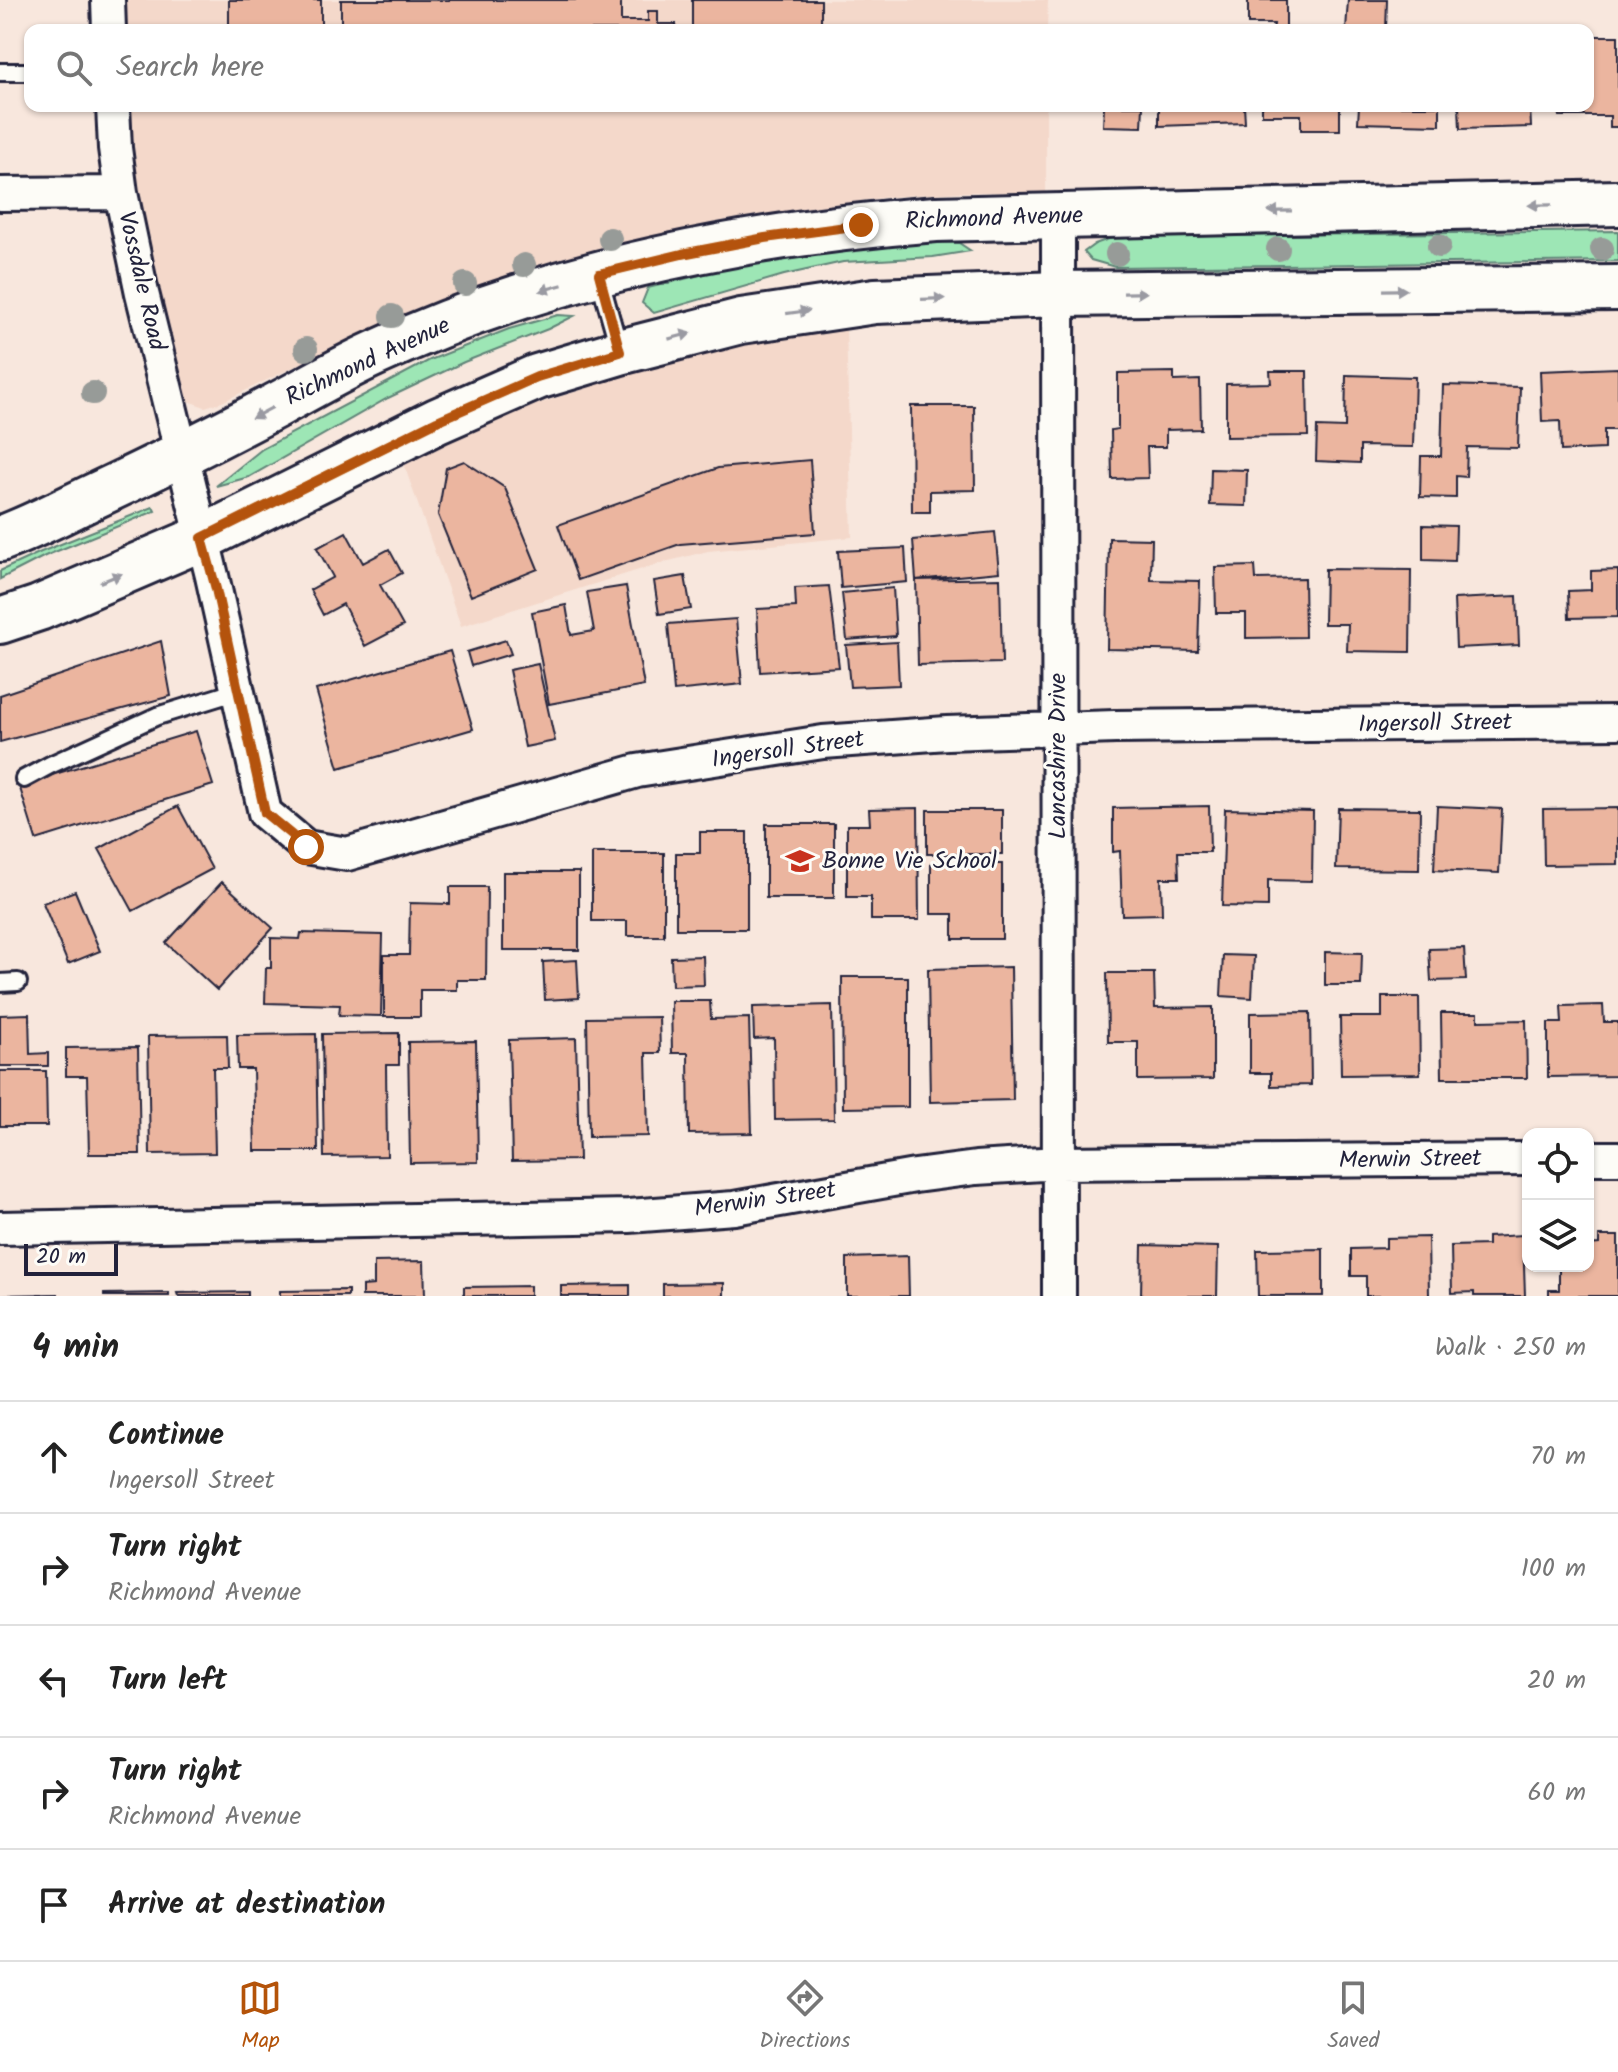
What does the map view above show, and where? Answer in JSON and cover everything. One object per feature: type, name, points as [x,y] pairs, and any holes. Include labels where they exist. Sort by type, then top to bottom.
[{"type":"main road","name":"Richmond Avenue","points":[[0,539],[183,455],[371,355],[428,330],[493,306],[599,274],[682,254],[765,238],[936,219],[1618,203]]},
{"type":"main road","points":[[0,621],[39,608],[202,538],[437,421],[537,377],[741,321],[875,301],[1058,294],[1618,288]]},
{"type":"street","points":[[108,0],[109,24]]},
{"type":"street","name":"Vossdale Road","points":[[113,112],[121,193],[142,293],[202,538]]},
{"type":"street","points":[[0,194],[121,193]]},
{"type":"street","name":"Lancashire Drive","points":[[1058,217],[1059,1296]]},
{"type":"street","name":"Ingersoll Street","points":[[202,538],[265,813],[306,847],[347,854],[637,771],[823,742],[1058,728],[1618,722]]},
{"type":"street","points":[[1594,1158],[1618,1158]]},
{"type":"street","name":"Merwin Street","points":[[0,1228],[629,1216],[734,1208],[976,1168],[1058,1163],[1522,1159]]},
{"type":"lane","points":[[0,72],[24,72]]},
{"type":"lane","points":[[599,274],[620,352]]},
{"type":"lane","points":[[24,779],[157,716],[238,691]]},
{"type":"lane","points":[[0,983],[18,982]]},
{"type":"shaded area","points":[[123,0],[1048,0],[1047,24],[124,24]]},
{"type":"shaded area","points":[[131,112],[1046,112],[1046,192],[958,192],[888,197],[726,220],[629,242],[514,273],[419,309],[373,328],[222,402],[205,407],[188,401],[176,388],[145,248]]},
{"type":"shaded area","points":[[846,327],[852,537],[708,551],[461,626],[403,462],[498,417],[642,370],[763,339]]},
{"type":"green space","points":[[1618,231],[1618,261],[1115,267],[1091,260],[1084,252],[1114,237]]},
{"type":"green space","points":[[959,243],[971,251],[933,257],[843,262],[784,275],[654,313],[642,303],[648,288],[732,267],[833,250]]},
{"type":"green space","points":[[558,315],[574,316],[388,398],[249,477],[216,486],[262,449],[430,360],[509,329]]},
{"type":"green space","points":[[153,507],[155,511],[45,556],[0,579],[0,571]]},
{"type":"building","points":[[229,0],[321,0],[321,24],[229,24]]},
{"type":"building","points":[[341,0],[621,0],[621,21],[648,21],[648,11],[658,11],[658,24],[341,24]]},
{"type":"building","points":[[692,0],[821,0],[821,24],[692,24]]},
{"type":"building","points":[[1248,0],[1286,0],[1286,24],[1248,24]]},
{"type":"building","points":[[1348,0],[1387,0],[1386,24],[1346,24]]},
{"type":"building","points":[[1594,36],[1618,36],[1618,127],[1610,127],[1610,116],[1559,116],[1559,112],[1594,112]]},
{"type":"building","points":[[1104,112],[1143,112],[1142,127],[1103,126]]},
{"type":"building","points":[[1159,112],[1244,112],[1245,123],[1159,126]]},
{"type":"building","points":[[1262,112],[1340,112],[1340,130],[1301,130],[1301,115],[1262,115]]},
{"type":"building","points":[[1359,112],[1440,112],[1440,125],[1358,123]]},
{"type":"building","points":[[1459,112],[1530,112],[1531,127],[1460,129]]},
{"type":"building","points":[[1618,368],[1618,430],[1604,430],[1604,449],[1561,451],[1560,421],[1542,422],[1540,371]]},
{"type":"building","points":[[1270,371],[1307,371],[1308,436],[1226,437],[1226,384],[1271,383]]},
{"type":"building","points":[[1174,372],[1174,381],[1200,380],[1201,429],[1166,430],[1166,447],[1147,447],[1148,478],[1112,479],[1111,430],[1118,429],[1118,373]]},
{"type":"building","points":[[1346,375],[1415,377],[1413,447],[1360,446],[1360,463],[1316,461],[1317,427],[1345,428]]},
{"type":"building","points":[[1443,385],[1520,387],[1518,448],[1467,447],[1466,477],[1456,476],[1456,498],[1420,497],[1421,456],[1441,456]]},
{"type":"building","points":[[911,406],[974,406],[975,490],[930,491],[930,512],[912,512]]},
{"type":"building","points":[[810,460],[815,533],[680,544],[578,580],[558,525],[718,468]]},
{"type":"building","points":[[464,461],[505,488],[538,569],[471,596],[438,515],[446,468]]},
{"type":"building","points":[[1211,469],[1247,470],[1246,506],[1210,505]]},
{"type":"building","points":[[1423,525],[1456,526],[1455,561],[1423,560]]},
{"type":"building","points":[[346,532],[363,563],[389,549],[402,573],[380,585],[403,626],[365,646],[343,604],[323,615],[310,590],[333,577],[317,548]]},
{"type":"building","points":[[995,532],[999,572],[916,580],[913,540]]},
{"type":"building","points":[[1109,538],[1152,539],[1151,580],[1200,581],[1198,651],[1107,649]]},
{"type":"building","points":[[905,548],[907,582],[841,588],[838,551]]},
{"type":"building","points":[[1255,566],[1256,579],[1304,578],[1305,637],[1246,638],[1246,613],[1216,613],[1215,567]]},
{"type":"building","points":[[1325,569],[1411,570],[1410,652],[1347,651],[1348,624],[1324,624]]},
{"type":"building","points":[[1618,570],[1618,617],[1569,618],[1568,591],[1591,590],[1591,571]]},
{"type":"building","points":[[685,576],[691,609],[659,614],[654,581]]},
{"type":"building","points":[[1000,578],[1002,663],[918,665],[916,580]]},
{"type":"building","points":[[626,586],[644,686],[549,704],[532,612],[566,605],[571,635],[594,631],[587,592]]},
{"type":"building","points":[[829,586],[839,667],[760,672],[757,609],[796,607],[795,588]]},
{"type":"building","points":[[893,588],[896,636],[847,640],[842,593]]},
{"type":"building","points":[[1517,596],[1519,645],[1456,648],[1454,599]]},
{"type":"building","points":[[736,619],[742,684],[674,691],[668,624]]},
{"type":"building","points":[[506,640],[511,654],[471,666],[467,652]]},
{"type":"building","points":[[161,641],[171,696],[0,742],[0,695]]},
{"type":"building","points":[[897,642],[899,685],[850,687],[846,645]]},
{"type":"building","points":[[450,651],[473,729],[339,768],[316,690]]},
{"type":"building","points":[[538,664],[555,741],[525,747],[509,670]]},
{"type":"building","points":[[196,731],[213,785],[36,840],[19,785]]},
{"type":"building","points":[[178,806],[212,869],[133,911],[99,849]]},
{"type":"building","points":[[1209,806],[1210,852],[1178,852],[1179,878],[1161,878],[1162,914],[1122,915],[1120,851],[1113,852],[1113,808]]},
{"type":"building","points":[[1437,806],[1502,809],[1499,873],[1434,870]]},
{"type":"building","points":[[918,808],[919,920],[871,920],[871,897],[847,897],[847,825],[870,825],[869,809]]},
{"type":"building","points":[[1338,808],[1420,809],[1419,870],[1336,869]]},
{"type":"building","points":[[1618,808],[1618,864],[1544,865],[1543,809]]},
{"type":"building","points":[[1225,809],[1313,811],[1312,881],[1268,880],[1268,907],[1222,906]]},
{"type":"building","points":[[927,810],[1002,810],[1002,854],[927,854]]},
{"type":"building","name":"Bonne Vie School","points":[[766,824],[834,824],[834,898],[766,898]]},
{"type":"building","points":[[700,832],[747,832],[747,929],[676,929],[676,853],[700,853]]},
{"type":"building","points":[[592,853],[664,853],[664,936],[627,936],[627,921],[592,921]]},
{"type":"building","points":[[931,864],[1002,864],[1002,939],[953,939],[953,914],[931,914]]},
{"type":"building","points":[[503,872],[579,872],[579,950],[503,950]]},
{"type":"building","points":[[222,882],[273,928],[217,990],[166,943]]},
{"type":"building","points":[[450,887],[487,887],[486,980],[457,980],[457,990],[420,990],[420,1017],[384,1017],[384,955],[409,955],[410,903],[450,904]]},
{"type":"building","points":[[75,891],[100,951],[68,964],[43,903]]},
{"type":"building","points":[[301,933],[383,935],[381,1016],[339,1015],[340,1005],[265,1003],[266,968],[271,968],[271,938],[300,939]]},
{"type":"building","points":[[1464,948],[1466,980],[1431,981],[1429,949]]},
{"type":"building","points":[[1325,952],[1362,953],[1361,985],[1325,985]]},
{"type":"building","points":[[1223,955],[1254,956],[1252,998],[1221,996]]},
{"type":"building","points":[[703,956],[704,985],[672,986],[671,957]]},
{"type":"building","points":[[577,960],[579,998],[545,1000],[543,962]]},
{"type":"building","points":[[1011,967],[1013,1100],[930,1102],[928,969]]},
{"type":"building","points":[[1107,973],[1154,973],[1155,1008],[1213,1007],[1213,1079],[1138,1080],[1138,1042],[1108,1042]]},
{"type":"building","points":[[842,977],[908,977],[908,1107],[843,1108]]},
{"type":"building","points":[[1382,997],[1419,997],[1420,1074],[1341,1075],[1340,1017],[1382,1017]]},
{"type":"building","points":[[671,1001],[710,1001],[711,1019],[749,1018],[752,1133],[689,1134],[688,1053],[672,1053]]},
{"type":"building","points":[[832,1005],[834,1119],[775,1120],[774,1038],[754,1039],[753,1007]]},
{"type":"building","points":[[1603,1005],[1604,1022],[1618,1022],[1618,1076],[1548,1077],[1548,1023],[1562,1023],[1561,1006]]},
{"type":"building","points":[[1310,1012],[1311,1085],[1271,1086],[1271,1073],[1250,1073],[1250,1013]]},
{"type":"building","points":[[1441,1013],[1478,1013],[1478,1021],[1526,1020],[1527,1078],[1442,1078]]},
{"type":"building","points":[[29,1014],[30,1054],[48,1053],[48,1066],[0,1066],[0,1015]]},
{"type":"building","points":[[659,1017],[660,1053],[646,1053],[648,1136],[589,1137],[587,1018]]},
{"type":"building","points":[[399,1033],[399,1065],[386,1065],[387,1156],[324,1157],[322,1034]]},
{"type":"building","points":[[316,1034],[318,1151],[255,1151],[253,1069],[238,1069],[237,1035]]},
{"type":"building","points":[[227,1035],[228,1068],[213,1068],[215,1153],[150,1154],[148,1036]]},
{"type":"building","points":[[576,1038],[579,1160],[512,1161],[509,1040]]},
{"type":"building","points":[[476,1041],[478,1162],[410,1163],[408,1042]]},
{"type":"building","points":[[138,1047],[140,1154],[89,1154],[87,1076],[66,1076],[66,1048]]},
{"type":"building","points":[[0,1071],[46,1071],[47,1126],[0,1126]]},
{"type":"building","points":[[1522,1235],[1525,1296],[1452,1293],[1451,1246],[1488,1245],[1488,1237]]},
{"type":"building","points":[[1599,1236],[1618,1236],[1618,1296],[1549,1296],[1549,1290],[1559,1290],[1559,1272],[1594,1272],[1594,1244],[1599,1244]]},
{"type":"building","points":[[1428,1237],[1429,1296],[1366,1296],[1366,1276],[1351,1276],[1351,1249],[1386,1248],[1386,1238]]},
{"type":"building","points":[[1142,1245],[1218,1247],[1217,1296],[1141,1296]]},
{"type":"building","points":[[1323,1249],[1323,1296],[1258,1296],[1257,1250]]},
{"type":"building","points":[[908,1256],[909,1296],[847,1296],[847,1258]]},
{"type":"building","points":[[424,1261],[425,1296],[362,1296],[362,1286],[374,1285],[374,1262]]},
{"type":"building","points":[[724,1283],[724,1296],[663,1296],[663,1284]]},
{"type":"building","points":[[630,1285],[630,1296],[561,1296],[561,1286]]},
{"type":"building","points":[[530,1286],[530,1296],[464,1296],[464,1287]]},
{"type":"building","points":[[348,1290],[348,1296],[280,1296],[280,1291]]},
{"type":"building","points":[[248,1292],[248,1296],[178,1296],[177,1293]]},
{"type":"building","points":[[169,1293],[169,1296],[104,1296],[104,1294]]},
{"type":"building","points":[[0,1295],[58,1296],[0,1296]]},
{"type":"place","name":"Bonne Vie School","points":[[800,861]]},
{"type":"route","points":[[306,847],[265,813],[202,538],[437,421],[537,377],[620,352],[599,274],[765,238],[861,225]]}]
